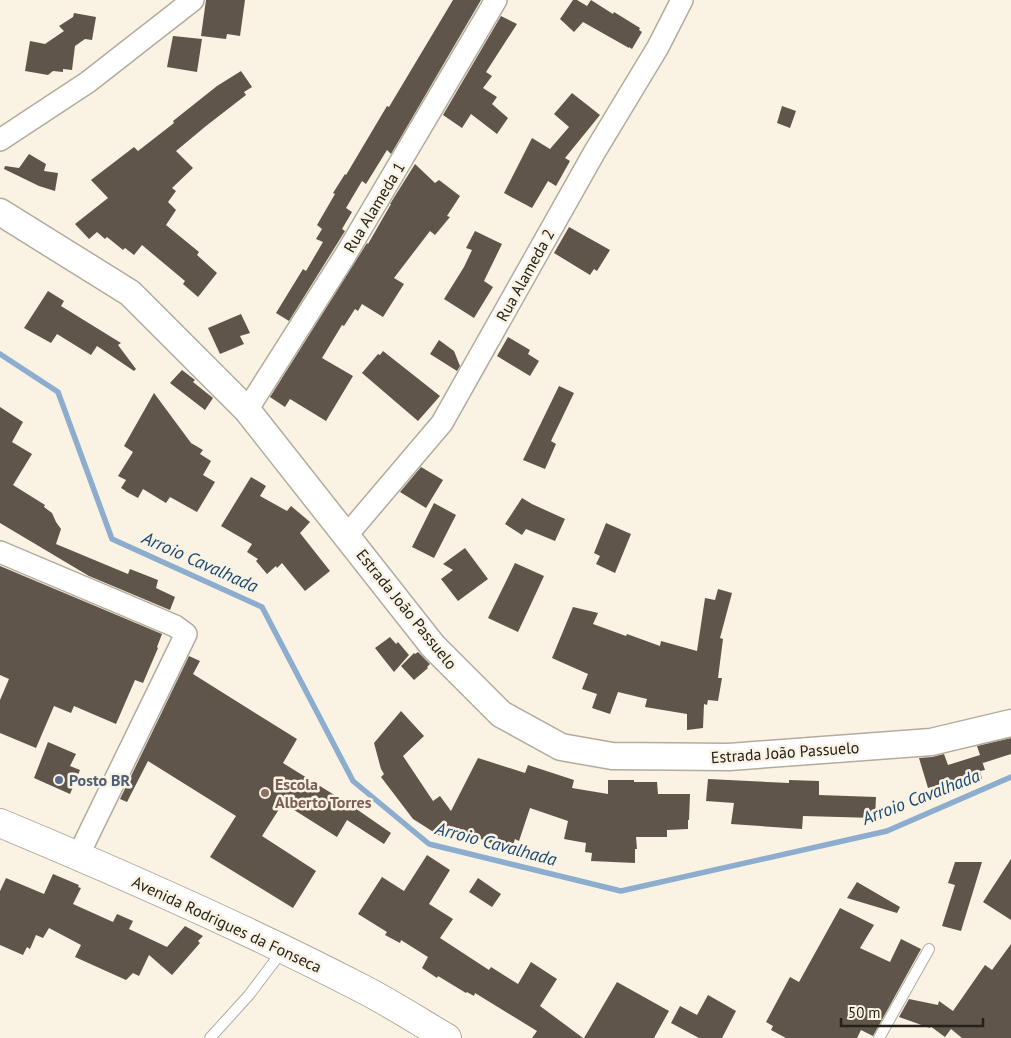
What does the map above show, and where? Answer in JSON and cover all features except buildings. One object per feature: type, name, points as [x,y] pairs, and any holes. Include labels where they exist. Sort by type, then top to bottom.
[{"type":"main road","name":"Avenida Rodrigues da Fonseca","points":[[0,823],[78,856],[284,950],[360,988],[447,1038]]},
{"type":"street","points":[[0,140],[88,82],[193,0]]},
{"type":"street","name":"Rua Alameda 1","points":[[247,410],[346,254],[496,0]]},
{"type":"street","name":"Rua Alameda 2","points":[[347,536],[442,423],[594,153],[658,47],[682,0]]},
{"type":"street","name":"Estrada João Passuelo","points":[[0,212],[130,293],[247,410],[433,646],[501,714],[560,747],[612,756],[729,757],[931,742],[1011,723]]},
{"type":"street","points":[[0,552],[176,626],[186,634],[78,856]]},
{"type":"lane","points":[[879,1038],[929,949]]},
{"type":"lane","points":[[210,1038],[249,996],[284,950]]},
{"type":"waterway","name":"Arroio Cavalhada","points":[[0,354],[58,392],[112,539],[262,607],[353,781],[429,844],[621,891],[887,831],[1011,777]]},
{"type":"place","name":"Posto BR","points":[[59,780]]},
{"type":"place","name":"Escola Alberto Torres","points":[[265,793]]}]
